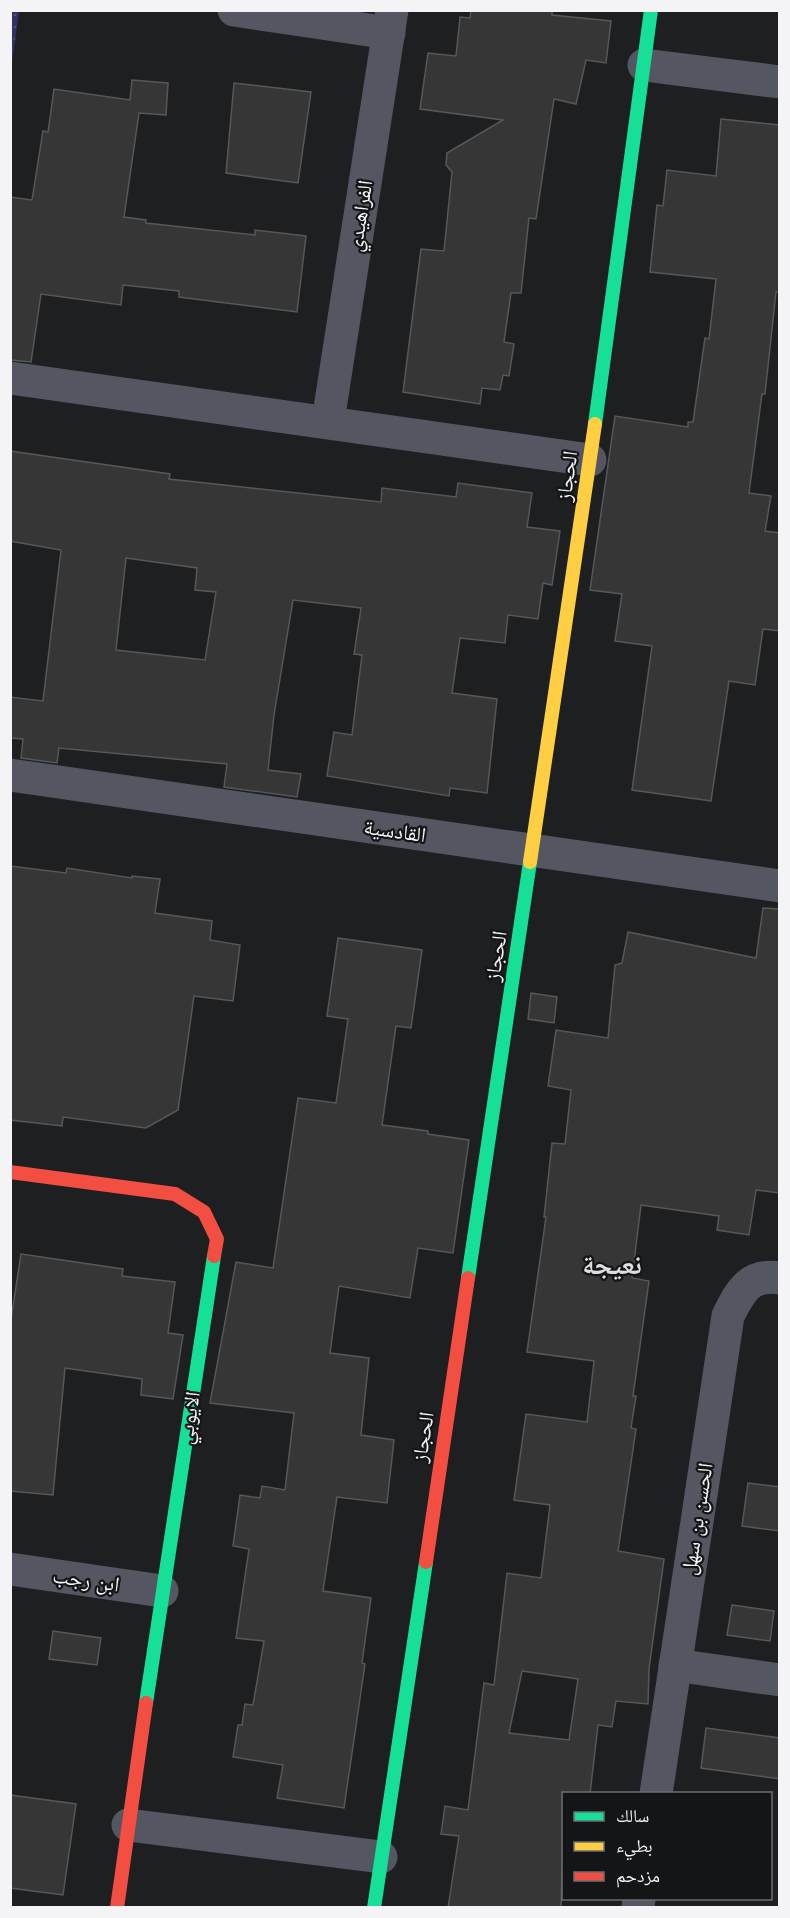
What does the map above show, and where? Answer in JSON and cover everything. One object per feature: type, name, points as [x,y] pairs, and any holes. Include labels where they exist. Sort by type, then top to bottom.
[{"type":"street","points":[[234,10],[391,22]]},
{"type":"street","name":"الحجاز","points":[[374,1908],[533,851],[590,459],[651,10]]},
{"type":"street","name":"الفراهيدي","points":[[328,420],[391,22]]},
{"type":"street","points":[[644,65],[780,82]]},
{"type":"street","points":[[10,378],[328,420],[590,459]]},
{"type":"street","name":"القادسية","points":[[10,775],[780,886]]},
{"type":"street","name":"الايوبي","points":[[10,1172],[175,1194],[204,1212],[217,1239],[162,1591],[117,1908]]},
{"type":"street","name":"الحسن بن سهل","points":[[656,1792],[728,1316],[742,1288],[766,1276],[780,1278]]},
{"type":"street","name":"ابن رجب","points":[[10,1569],[162,1591]]},
{"type":"street","points":[[675,1665],[780,1680]]},
{"type":"street","points":[[129,1825],[381,1857]]},
{"type":"shaded area","points":[[10,11],[19,11],[11,70]]},
{"type":"building","points":[[471,10],[552,10],[552,15],[611,21],[606,63],[586,60],[576,104],[554,99],[536,219],[529,218],[521,293],[511,293],[504,342],[514,344],[509,376],[503,375],[500,390],[482,388],[480,404],[403,392],[421,249],[444,251],[452,172],[446,165],[447,153],[503,120],[420,109],[428,53],[456,56],[460,17],[470,18]]},
{"type":"building","points":[[132,80],[168,83],[166,115],[139,113],[124,217],[146,220],[146,223],[255,235],[255,230],[306,236],[297,312],[179,297],[179,291],[123,285],[121,305],[41,294],[31,362],[10,360],[10,197],[32,200],[43,131],[48,132],[54,89],[130,100]]},
{"type":"building","points":[[234,83],[311,92],[298,183],[226,173]]},
{"type":"building","points":[[721,119],[780,125],[780,292],[776,292],[765,394],[762,394],[749,493],[771,496],[765,531],[780,533],[780,631],[763,629],[755,685],[729,681],[711,801],[632,790],[652,646],[615,641],[622,594],[590,590],[615,416],[688,427],[688,422],[693,422],[705,338],[709,339],[716,279],[650,272],[657,205],[663,206],[667,170],[716,176]]},
{"type":"building","points":[[10,451],[170,474],[169,479],[381,502],[382,488],[456,497],[458,483],[532,493],[527,527],[560,531],[552,585],[543,583],[538,619],[508,615],[505,643],[460,638],[452,693],[497,699],[487,793],[450,788],[449,796],[327,776],[334,732],[352,735],[362,655],[354,654],[361,608],[293,600],[274,715],[268,770],[301,774],[297,797],[224,787],[227,764],[59,748],[57,763],[21,758],[23,739],[10,738],[10,697],[43,701],[61,550],[10,541]],"holes":[[[126,558],[197,568],[195,590],[216,592],[205,660],[116,650]]]},
{"type":"building","points":[[10,866],[66,873],[67,868],[132,878],[132,876],[160,879],[155,913],[212,921],[210,940],[240,945],[233,1001],[194,996],[178,1110],[146,1128],[63,1117],[62,1126],[10,1120]]},
{"type":"building","points":[[763,908],[780,909],[780,1193],[756,1190],[749,1235],[717,1230],[719,1216],[641,1205],[632,1278],[649,1281],[633,1396],[636,1396],[631,1428],[636,1429],[618,1551],[664,1559],[649,1669],[648,1704],[616,1701],[612,1727],[598,1725],[590,1792],[562,1792],[561,1908],[448,1908],[459,1836],[441,1834],[445,1806],[468,1810],[484,1683],[494,1685],[507,1573],[541,1578],[550,1505],[514,1500],[526,1414],[587,1422],[594,1361],[527,1352],[546,1217],[544,1217],[552,1143],[565,1144],[571,1090],[548,1086],[556,1030],[608,1038],[615,965],[622,963],[628,932],[756,958]],"holes":[[[522,1671],[578,1679],[569,1740],[509,1733]]]},
{"type":"building","points":[[338,938],[422,950],[411,1028],[396,1026],[382,1125],[428,1131],[428,1134],[469,1140],[453,1253],[418,1248],[410,1298],[339,1286],[330,1353],[369,1358],[361,1435],[394,1440],[387,1503],[337,1497],[323,1591],[371,1598],[362,1663],[365,1664],[344,1808],[277,1798],[283,1765],[233,1757],[238,1725],[242,1725],[245,1704],[253,1705],[264,1641],[236,1638],[249,1549],[233,1546],[240,1495],[260,1498],[262,1486],[285,1490],[294,1413],[210,1403],[236,1262],[273,1268],[298,1098],[336,1103],[348,1019],[327,1016]]},
{"type":"building","points":[[531,993],[557,997],[554,1023],[528,1019]]},
{"type":"building","points":[[21,1254],[123,1269],[122,1276],[175,1282],[168,1333],[183,1335],[173,1399],[141,1395],[142,1379],[65,1368],[53,1495],[10,1491],[10,1326]]},
{"type":"building","points":[[748,1483],[780,1487],[780,1531],[742,1526]]},
{"type":"building","points":[[732,1605],[774,1611],[770,1641],[727,1635]]},
{"type":"building","points":[[53,1631],[101,1638],[97,1665],[49,1659]]},
{"type":"building","points":[[706,1728],[780,1738],[780,1779],[701,1768]]},
{"type":"building","points":[[10,1795],[76,1804],[63,1895],[10,1888]]},
{"type":"traffic: fast","points":[[595,424],[651,10]]},
{"type":"traffic: fast","points":[[468,1278],[530,862]]},
{"type":"traffic: fast","points":[[146,1703],[214,1256]]},
{"type":"traffic: fast","points":[[374,1908],[426,1562]]},
{"type":"traffic: slow","points":[[530,862],[595,424]]},
{"type":"traffic: jam","points":[[10,1172],[175,1194],[204,1212],[217,1239],[214,1256]]},
{"type":"traffic: jam","points":[[426,1562],[468,1278]]},
{"type":"traffic: jam","points":[[117,1908],[146,1703]]},
{"type":"district","name":"نعيجة","points":[[612,1265]]}]
